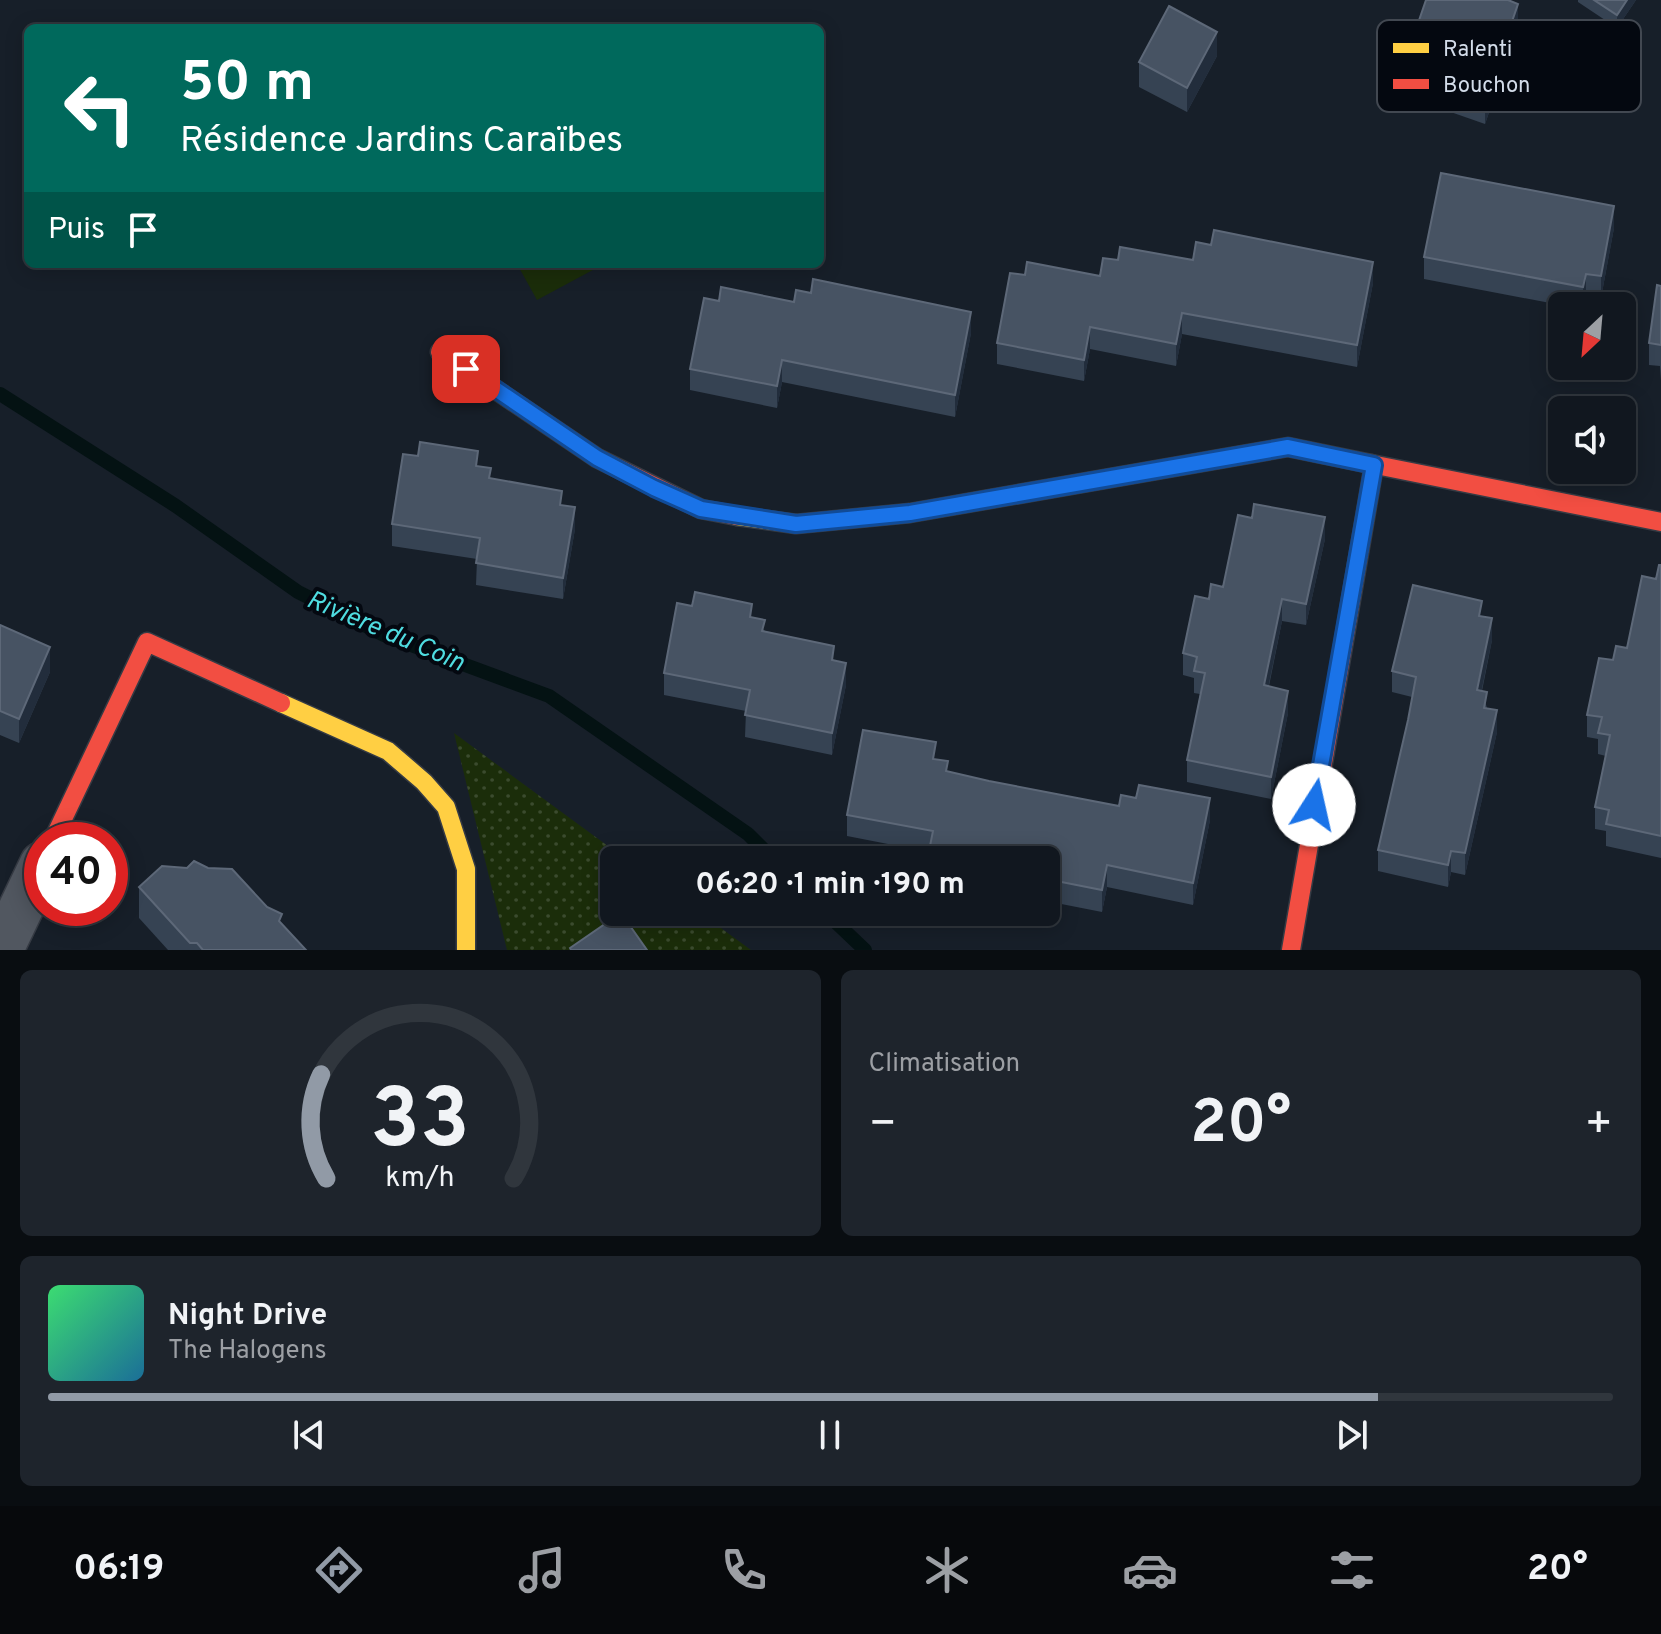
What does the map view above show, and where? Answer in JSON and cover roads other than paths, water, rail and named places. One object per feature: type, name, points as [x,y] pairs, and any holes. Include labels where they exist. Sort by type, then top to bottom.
[{"type":"street","points":[[440,352],[597,458],[654,488],[701,509],[767,521],[810,524],[910,513],[1288,447],[1661,522]]},
{"type":"street","points":[[1291,950],[1374,465]]},
{"type":"street","points":[[62,822],[147,642],[388,751],[424,782],[446,807],[466,869],[466,950]]},
{"type":"street","points":[[1,950],[24,902]]},
{"type":"waterway","name":"Rivière du Coin","points":[[0,394],[176,506],[298,592],[384,635],[549,696],[748,834],[760,846]]},
{"type":"waterway","name":"Rivière du Coin","points":[[840,926],[865,950]]}]
